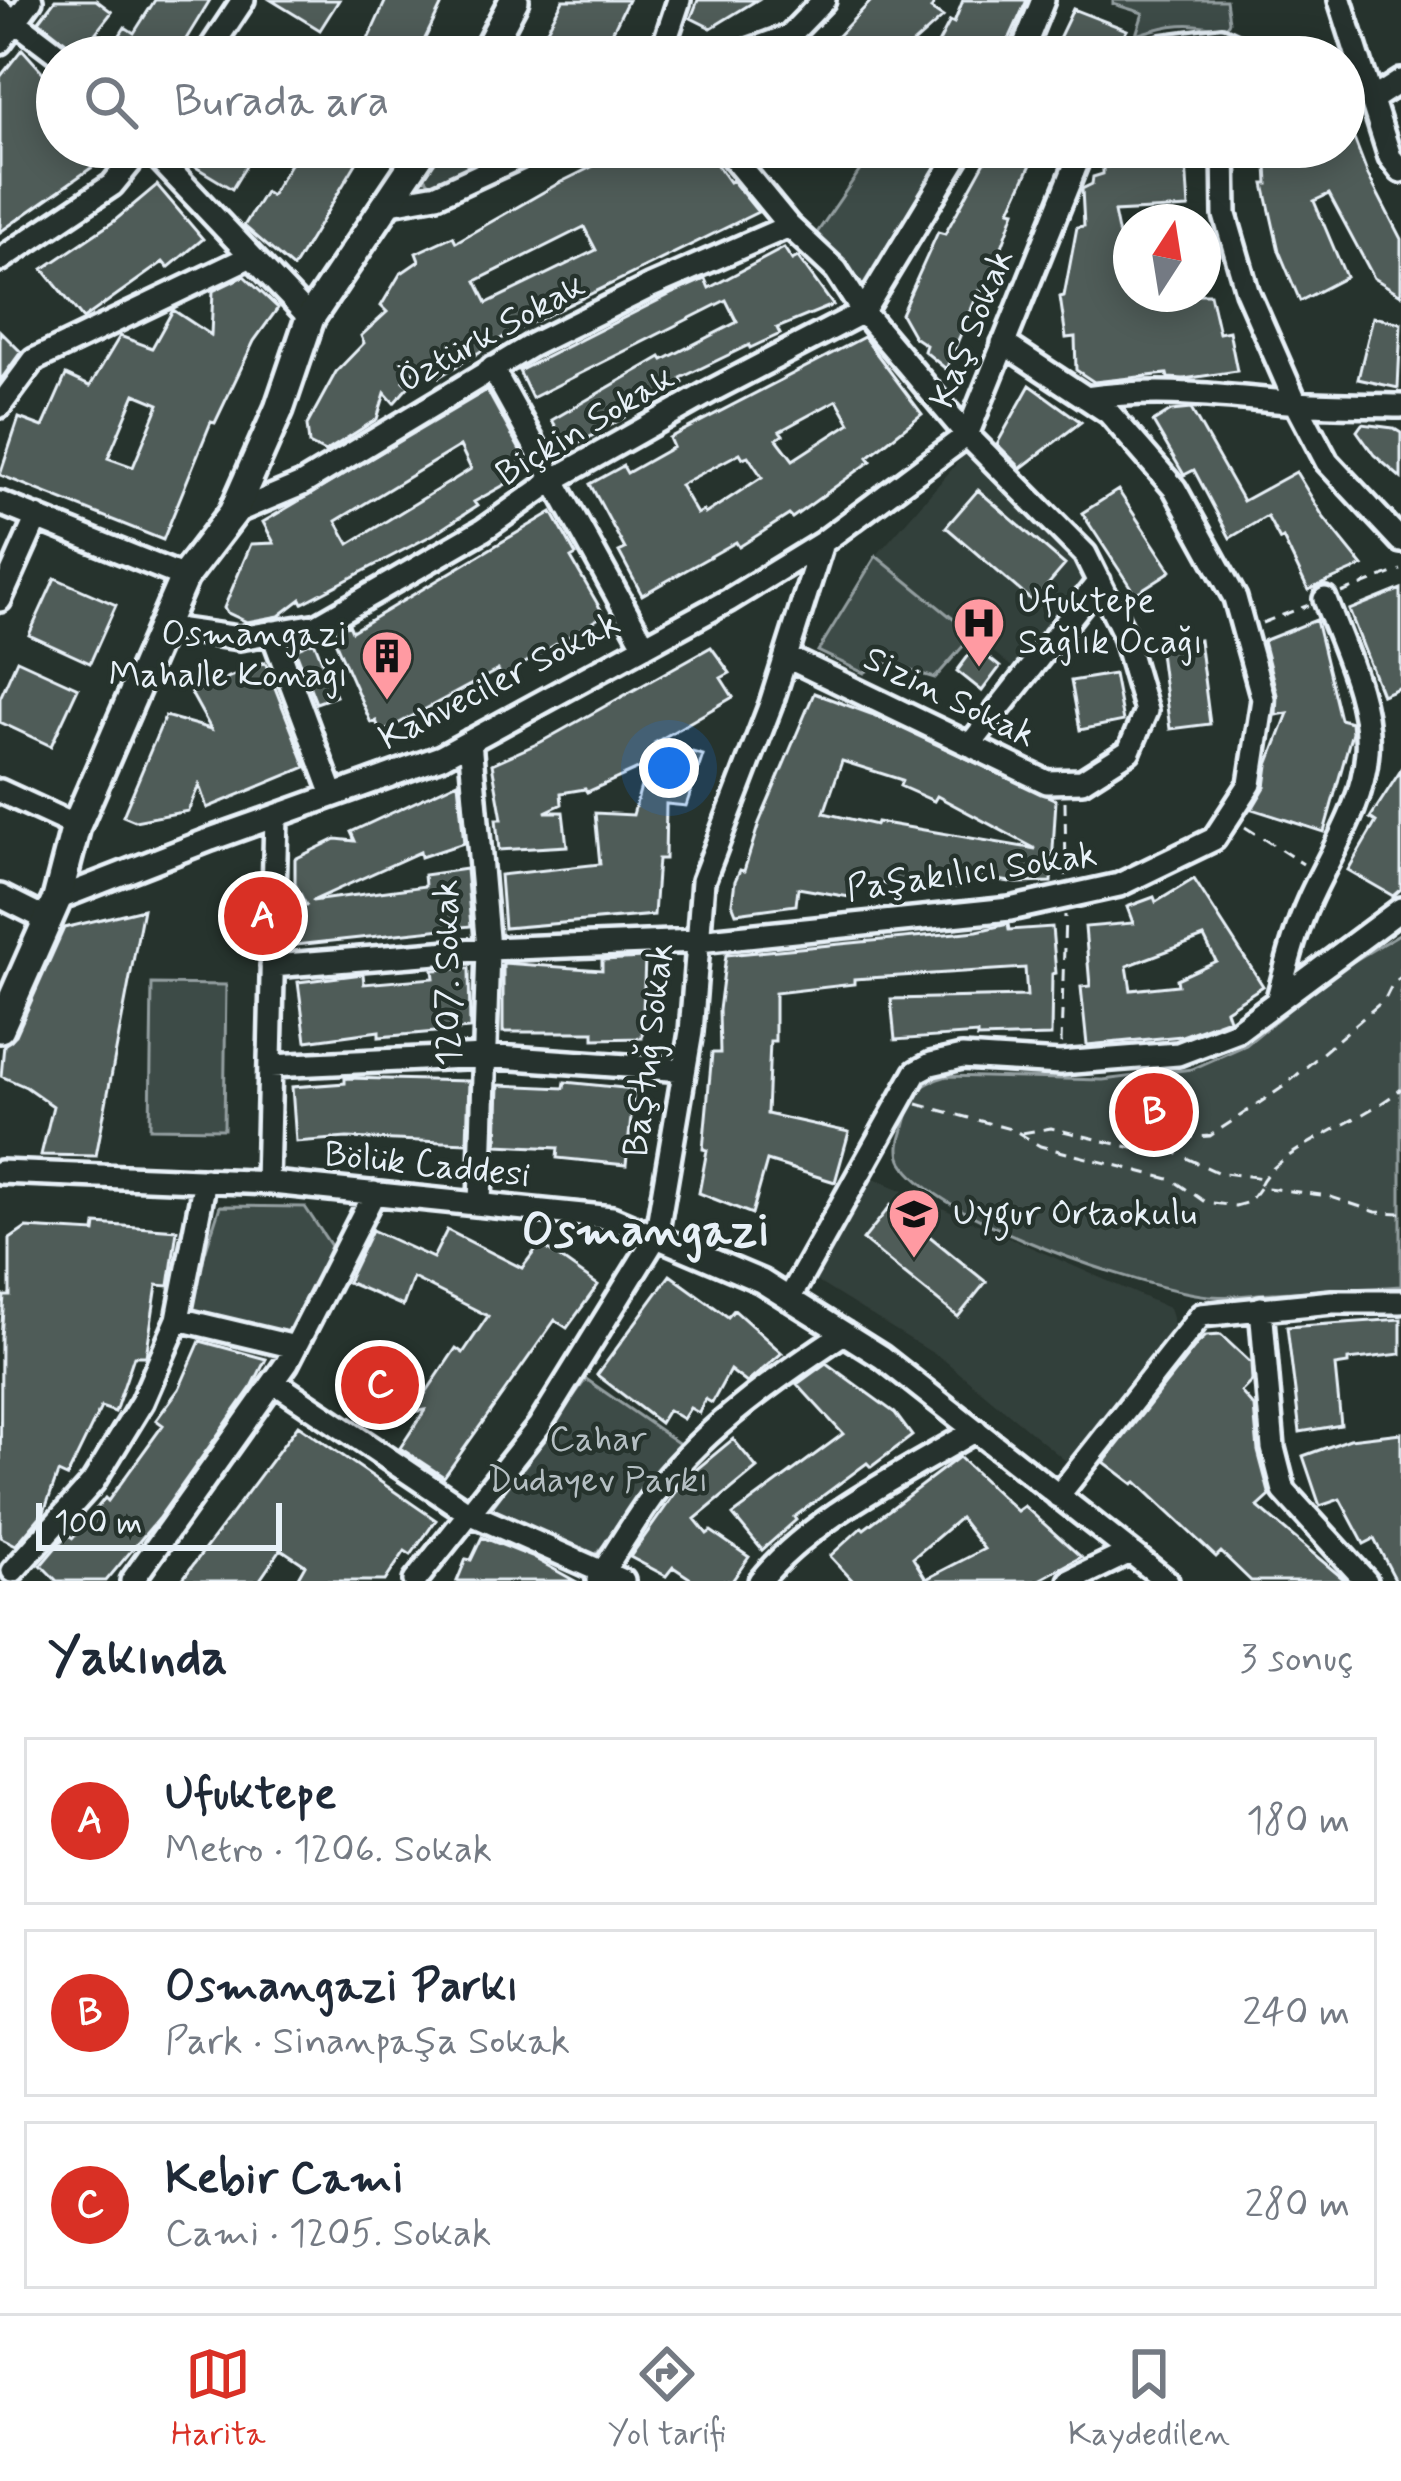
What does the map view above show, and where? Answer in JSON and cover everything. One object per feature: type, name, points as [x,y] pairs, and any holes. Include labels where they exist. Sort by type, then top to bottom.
[{"type":"main road","points":[[495,36],[514,0]]},
{"type":"main road","points":[[0,1028],[53,909],[76,826],[184,577],[233,513],[279,409],[310,318],[411,168]]},
{"type":"street","points":[[0,42],[8,16],[31,0]]},
{"type":"street","points":[[219,36],[244,0]]},
{"type":"street","points":[[668,36],[679,0]]},
{"type":"street","points":[[788,36],[824,0]]},
{"type":"street","points":[[1028,36],[1043,0]]},
{"type":"street","points":[[1340,0],[1347,36]]},
{"type":"street","points":[[8,16],[36,37]]},
{"type":"street","points":[[1373,98],[1401,81]]},
{"type":"street","points":[[1365,87],[1373,98],[1390,157],[1401,171]]},
{"type":"street","points":[[0,260],[112,185],[127,168]]},
{"type":"street","points":[[166,168],[310,318]]},
{"type":"street","points":[[386,204],[436,195],[495,168]]},
{"type":"street","name":"Sizin Sokak","points":[[741,168],[789,226],[836,270],[863,312],[967,435],[1085,554],[1122,629],[1146,711],[1129,751],[1082,781],[1047,782],[787,657]]},
{"type":"street","points":[[863,312],[950,168]]},
{"type":"street","name":"Kaş Sokak","points":[[822,543],[967,435],[1074,168]]},
{"type":"street","points":[[1224,168],[1225,215],[1247,291],[1296,403],[1327,462],[1401,541]]},
{"type":"street","name":"Öztürk Sokak","points":[[233,513],[302,484],[492,368],[651,286],[789,226]]},
{"type":"street","points":[[0,406],[34,360],[251,256]]},
{"type":"street","name":"Biçkin Sokak","points":[[161,627],[239,638],[318,625],[483,530],[555,479],[863,312]]},
{"type":"street","name":"Paşakılıcı Sokak","points":[[272,966],[488,949],[698,941],[1010,909],[1119,885],[1214,839],[1250,784],[1263,699],[1234,598],[1175,490],[1109,413],[1003,343]]},
{"type":"street","points":[[492,368],[644,646]]},
{"type":"street","points":[[1086,398],[1141,390],[1401,406]]},
{"type":"street","points":[[0,503],[184,577]]},
{"type":"street","points":[[0,600],[37,517]]},
{"type":"street","name":"Kahveciler Sokak","points":[[53,909],[276,816],[441,758],[822,543]]},
{"type":"street","name":"Baştuğ Sokak","points":[[415,1581],[538,1426],[656,1237],[685,1070],[703,881],[787,657],[822,543]]},
{"type":"street","points":[[970,745],[1099,581]]},
{"type":"street","points":[[1279,998],[1294,940],[1358,796],[1367,752],[1364,715],[1325,599]]},
{"type":"street","points":[[272,632],[333,795]]},
{"type":"street","name":"1207. Sokak","points":[[470,741],[488,949],[480,1204]]},
{"type":"street","points":[[0,791],[76,826]]},
{"type":"street","points":[[266,1183],[276,816]]},
{"type":"street","points":[[0,896],[53,909]]},
{"type":"street","points":[[789,1299],[916,1072],[962,1057],[1060,1063],[1178,1054],[1235,1032],[1401,909]]},
{"type":"street","points":[[270,1066],[484,1056],[685,1070]]},
{"type":"street","name":"Bölük Caddesi","points":[[0,1172],[266,1183],[612,1218],[761,1281],[883,1357],[1167,1581]]},
{"type":"street","points":[[12,1572],[93,1482],[142,1402],[178,1319],[205,1180]]},
{"type":"street","points":[[132,1581],[296,1347],[374,1193]]},
{"type":"street","points":[[1058,1496],[1201,1315],[1401,1301]]},
{"type":"street","points":[[1261,1309],[1273,1448],[1284,1491],[1366,1581]]},
{"type":"street","points":[[178,1319],[296,1347]]},
{"type":"street","points":[[274,1382],[469,1514],[607,1578],[661,1485],[730,1417],[789,1369],[844,1333]]},
{"type":"street","points":[[760,1581],[774,1563],[834,1517],[976,1430]]},
{"type":"street","points":[[1070,1581],[1130,1552]]},
{"type":"path","points":[[1060,1063],[1066,896],[1064,782]]},
{"type":"path","points":[[1229,816],[1322,876]]},
{"type":"path","points":[[1145,1151],[1157,1139],[1210,1136],[1283,1087],[1385,999],[1401,977]]},
{"type":"path","points":[[898,1100],[1021,1133],[1040,1146],[1172,1180],[1205,1202],[1235,1206],[1249,1202],[1263,1178],[1299,1149],[1401,1089]]},
{"type":"path","points":[[1021,1133],[1051,1128],[1145,1151],[1173,1152],[1217,1172],[1263,1178]]},
{"type":"path","points":[[1260,1187],[1401,1213]]},
{"type":"shaded area","points":[[966,453],[1089,577],[1013,668],[876,556]]},
{"type":"shaded area","points":[[869,1176],[1169,1308],[1174,1325],[1067,1462],[944,1360],[811,1278]]},
{"type":"green space","points":[[1113,0],[1226,0],[1229,21],[1225,31],[1180,25],[1136,35],[1143,13],[1113,4]]},
{"type":"green space","points":[[424,168],[465,168],[431,185],[421,172]]},
{"type":"green space","points":[[862,168],[935,168],[863,285],[817,233]]},
{"type":"green space","points":[[876,556],[973,635],[935,678],[880,662],[864,673],[818,651]]},
{"type":"green space","points":[[1401,933],[1401,1286],[1224,1297],[1178,1291],[1092,1266],[996,1228],[922,1184],[902,1162],[899,1144],[910,1107],[927,1084],[947,1076],[1103,1080],[1192,1069],[1246,1045],[1332,974]]},
{"type":"green space","points":[[152,984],[226,985],[224,1129],[150,1128]]},
{"type":"green space","points":[[220,1206],[305,1207],[331,1246],[291,1338],[187,1309]]},
{"type":"green space","name":"Cahar Dudayev Parkı","points":[[586,1379],[684,1447],[593,1558],[491,1509]]},
{"type":"building","points":[[55,0],[96,0],[112,12],[93,36],[58,36],[39,21]]},
{"type":"building","points":[[155,0],[210,0],[188,36],[119,36],[125,27],[134,33]]},
{"type":"building","points":[[271,0],[339,0],[320,30]]},
{"type":"building","points":[[386,0],[444,0],[426,36],[370,36]]},
{"type":"building","points":[[563,0],[628,0],[610,36],[543,36]]},
{"type":"building","points":[[698,0],[757,0],[711,28],[691,18]]},
{"type":"building","points":[[872,0],[936,0],[931,9],[943,17],[922,36],[838,36]]},
{"type":"building","points":[[963,0],[1027,0],[1011,36],[942,36],[950,21],[954,23]]},
{"type":"building","points":[[1073,9],[1127,30],[1123,36],[1060,36]]},
{"type":"building","points":[[22,49],[36,65],[36,168],[91,168],[0,232],[0,77]]},
{"type":"building","points":[[1365,167],[1401,239],[1401,295],[1374,278],[1329,194],[1314,201],[1346,277],[1300,301],[1279,251],[1264,184],[1268,184],[1267,168]]},
{"type":"building","points":[[197,168],[245,168],[232,189]]},
{"type":"building","points":[[288,168],[353,168],[293,268],[244,226],[265,192],[271,196]]},
{"type":"building","points":[[590,168],[719,168],[758,212],[507,335],[439,377],[428,358],[404,381],[409,386],[394,403],[385,393],[377,419],[325,452],[309,444],[307,425],[336,372],[364,343],[361,336],[387,312],[381,306],[400,274],[419,261],[416,253],[453,236],[456,242]],"holes":[[[584,227],[596,250],[487,303],[476,281]]]},
{"type":"building","points":[[981,168],[1029,168],[1010,210],[1015,211],[999,255],[946,369],[924,351],[926,345],[914,337],[901,314],[938,232],[945,234]]},
{"type":"building","points":[[1103,168],[1186,168],[1189,204],[1113,204],[1113,312],[1214,312],[1219,333],[1229,331],[1237,371],[1184,379],[1167,374],[1094,382],[1076,370],[1075,337],[1066,338],[1060,297],[1064,296],[1077,227],[1084,226],[1082,189],[1092,184],[1093,177],[1103,174]]},
{"type":"building","points":[[157,185],[203,239],[168,268],[163,262],[83,319],[43,269],[113,222]]},
{"type":"building","points":[[784,248],[792,260],[798,257],[833,305],[681,378],[683,383],[623,413],[625,417],[569,449],[552,420],[661,357],[737,322],[726,300],[532,398],[519,371],[671,294],[705,279],[709,288]]},
{"type":"building","points":[[244,276],[278,308],[254,341],[215,423],[211,422],[163,540],[0,475],[19,418],[43,427],[66,375],[90,386],[120,336],[152,348],[173,310],[211,335],[213,291]],"holes":[[[135,394],[159,404],[133,467],[108,458]]]},
{"type":"building","points":[[1373,317],[1401,323],[1398,388],[1358,379]]},
{"type":"building","points":[[0,331],[21,352],[0,381]]},
{"type":"building","points":[[864,337],[922,414],[868,457],[871,461],[792,518],[789,515],[739,547],[736,542],[642,595],[619,552],[625,549],[590,484],[623,466],[627,473],[673,447],[669,438]],"holes":[[[837,400],[850,423],[793,460],[777,439],[783,435],[780,431]],[[740,453],[743,458],[748,456],[762,477],[705,514],[697,514],[680,485]]]},
{"type":"building","points":[[1030,385],[1081,422],[1021,468],[997,444]]},
{"type":"building","points":[[487,390],[531,470],[474,502],[477,506],[434,534],[303,603],[301,599],[279,616],[247,622],[224,608],[251,544],[274,543],[263,522]],"holes":[[[460,446],[471,469],[349,544],[336,521]]]},
{"type":"building","points":[[1191,409],[1243,501],[1296,472],[1324,518],[1363,566],[1308,590],[1267,516],[1230,538],[1194,470],[1184,475],[1153,422],[1171,411]]},
{"type":"building","points":[[1362,424],[1401,433],[1401,478],[1374,455],[1357,431]]},
{"type":"building","points":[[978,490],[1065,565],[1033,602],[946,527]]},
{"type":"building","points":[[1118,490],[1171,571],[1135,594],[1082,513]]},
{"type":"building","points":[[552,512],[576,555],[571,558],[604,615],[502,677],[498,670],[381,733],[376,721],[371,723],[332,634],[349,624],[352,631]]},
{"type":"building","points":[[55,578],[116,605],[90,663],[29,635]]},
{"type":"building","points":[[1401,589],[1401,687],[1382,695],[1349,610]]},
{"type":"building","points":[[1316,620],[1340,719],[1351,722],[1352,732],[1324,832],[1252,809],[1265,787],[1268,765],[1288,713],[1276,715],[1277,695],[1263,641]]},
{"type":"building","points":[[1199,640],[1210,724],[1170,729],[1159,645]]},
{"type":"building","points":[[314,641],[336,696],[316,703],[295,649]]},
{"type":"building","points":[[711,647],[730,673],[721,678],[733,697],[656,742],[703,755],[686,806],[666,804],[665,859],[658,859],[654,915],[504,928],[500,875],[600,864],[595,813],[633,815],[647,765],[587,792],[561,793],[562,804],[545,812],[563,812],[567,846],[499,850],[496,819],[502,819],[492,764],[541,742]]},
{"type":"building","name":"Ufuktepe Sağlık Ocağı","points":[[975,647],[1000,667],[982,691],[957,671]]},
{"type":"building","points":[[17,660],[78,688],[51,746],[0,722],[0,698]]},
{"type":"building","points":[[265,662],[306,767],[207,808],[199,785],[188,811],[135,821],[123,816],[165,716],[211,729],[191,693]]},
{"type":"building","points":[[1114,674],[1123,721],[1080,730],[1071,681]]},
{"type":"building","points":[[814,693],[871,714],[1056,800],[1051,882],[1017,883],[958,874],[956,887],[907,879],[906,887],[858,880],[855,898],[798,888],[796,905],[736,913],[732,903],[735,881],[740,870],[744,871],[759,823]],"holes":[[[842,761],[902,780],[900,786],[934,801],[937,796],[1036,849],[824,813]]]},
{"type":"building","points":[[1401,770],[1401,889],[1393,896],[1348,870],[1376,822],[1370,818]]},
{"type":"building","points":[[458,782],[464,843],[421,857],[420,852],[312,901],[425,886],[424,875],[466,869],[471,926],[295,945],[292,906],[306,905],[295,884],[295,859],[336,839],[355,841],[351,832]]},
{"type":"building","points":[[1194,879],[1263,986],[1226,1010],[1229,1019],[1182,1036],[1087,1045],[1081,987],[1090,986],[1085,927],[1133,923],[1127,907],[1154,897],[1156,902]],"holes":[[[1204,937],[1216,961],[1177,979],[1178,985],[1131,990],[1127,966]]]},
{"type":"building","points":[[143,909],[96,1156],[41,1155],[53,1106],[1,1076],[4,1045],[16,1035],[64,928]]},
{"type":"building","points":[[1008,924],[1009,930],[1052,927],[1056,973],[1052,974],[1051,1036],[977,1038],[977,1034],[895,1040],[891,999],[1027,996],[1025,968],[854,979],[854,984],[775,993],[767,1114],[849,1132],[835,1182],[767,1161],[752,1214],[699,1193],[707,1150],[703,1149],[712,1053],[720,1053],[719,1010],[726,955]]},
{"type":"building","points":[[645,958],[642,1038],[594,1039],[594,1032],[503,1032],[503,963],[602,970],[602,960]]},
{"type":"building","points":[[469,968],[470,1029],[379,1037],[379,1031],[306,1041],[298,982],[363,974],[364,984],[434,978],[433,970]]},
{"type":"building","points":[[345,1078],[469,1081],[467,1143],[347,1138],[296,1142],[292,1087],[345,1083]]},
{"type":"building","points":[[565,1082],[634,1089],[626,1165],[557,1158],[558,1148],[497,1145],[499,1085],[564,1088]]},
{"type":"building","points":[[891,1205],[986,1282],[958,1317],[863,1240]]},
{"type":"building","points":[[96,1224],[177,1230],[169,1286],[157,1285],[146,1356],[134,1356],[115,1412],[101,1407],[67,1477],[58,1473],[44,1512],[16,1545],[0,1537],[1,1337],[4,1296],[10,1296],[10,1239],[26,1228],[95,1232]]},
{"type":"building","points":[[372,1230],[433,1258],[447,1230],[522,1268],[540,1244],[598,1285],[567,1328],[555,1320],[444,1477],[400,1448],[425,1410],[413,1412],[456,1348],[463,1353],[488,1316],[413,1278],[403,1306],[347,1282]]},
{"type":"building","points":[[670,1275],[728,1317],[734,1310],[782,1353],[747,1383],[730,1370],[712,1403],[705,1399],[699,1413],[690,1408],[683,1419],[668,1410],[660,1423],[597,1375]]},
{"type":"building","points":[[1401,1319],[1401,1354],[1335,1366],[1341,1425],[1300,1432],[1287,1327]]},
{"type":"building","points":[[1221,1335],[1251,1363],[1252,1381],[1241,1392],[1254,1407],[1258,1451],[1270,1496],[1258,1507],[1346,1581],[1251,1581],[1221,1552],[1216,1557],[1136,1482],[1104,1462],[1198,1343],[1206,1336]]},
{"type":"building","points":[[200,1341],[266,1359],[253,1385],[158,1519],[106,1581],[57,1581],[41,1565],[67,1534],[73,1538],[105,1498],[108,1501],[163,1425],[156,1420],[179,1389]]},
{"type":"building","points":[[402,1352],[409,1412],[359,1418],[352,1358]]},
{"type":"building","points":[[826,1363],[895,1413],[912,1436],[794,1517],[762,1550],[733,1515],[843,1434],[797,1384]]},
{"type":"building","points":[[298,1425],[436,1520],[411,1555],[405,1551],[385,1581],[296,1581],[305,1565],[281,1549],[259,1581],[181,1581]]},
{"type":"building","points":[[1401,1433],[1401,1581],[1396,1581],[1374,1539],[1364,1544],[1340,1499],[1320,1506],[1303,1456],[1350,1439]]},
{"type":"building","points":[[733,1439],[757,1468],[695,1519],[707,1534],[711,1531],[749,1557],[732,1581],[694,1581],[673,1567],[666,1576],[630,1557],[686,1478]]},
{"type":"building","points":[[959,1457],[1017,1511],[1024,1506],[1081,1557],[1037,1581],[853,1581],[830,1556]],"holes":[[[960,1518],[984,1549],[926,1579],[913,1558]]]},
{"type":"building","points":[[482,1537],[532,1557],[575,1581],[457,1581]]},
{"type":"place","name":"Ufuktepe Sağlık Ocağı","points":[[979,669]]},
{"type":"place","name":"Osmangazi Mahalle Konağı","points":[[387,702]]},
{"type":"place","name":"Ufuktepe","points":[[263,916]]},
{"type":"place","name":"Osmangazi Parkı","points":[[1154,1112]]},
{"type":"place","name":"Uygur Ortaokulu","points":[[914,1260]]},
{"type":"place","name":"Kebir Cami","points":[[380,1385]]},
{"type":"district","name":"Osmangazi","points":[[646,1231]]}]
